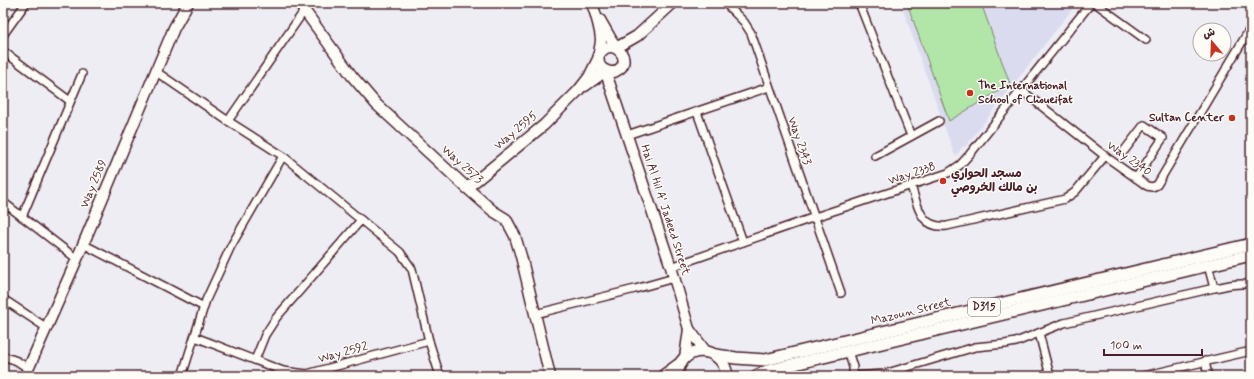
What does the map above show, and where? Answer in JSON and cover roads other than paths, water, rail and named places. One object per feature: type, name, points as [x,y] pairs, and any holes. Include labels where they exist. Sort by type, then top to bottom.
[{"type":"main road","name":"Mazoun Street","points":[[711,353],[736,358],[765,360],[1251,244]]},
{"type":"main road","name":"Mazoun Street","points":[[756,376],[767,371],[848,351],[1251,255]]},
{"type":"main road","name":"D315","points":[[663,376],[691,354],[699,351],[711,353]]},
{"type":"main road","points":[[711,353],[722,361],[727,376]]},
{"type":"main road","points":[[677,376],[677,370],[683,360]]},
{"type":"street","points":[[3,35],[26,3]]},
{"type":"street","name":"Way 2589","points":[[27,372],[77,259],[155,71],[174,28],[188,3]]},
{"type":"street","points":[[599,57],[601,51],[608,47],[616,48],[637,36],[673,3]]},
{"type":"street","name":"Way 2343","points":[[725,3],[744,22],[751,33],[841,293]]},
{"type":"street","points":[[859,3],[911,136]]},
{"type":"street","name":"Way 2338","points":[[671,267],[815,217],[948,174],[960,165],[1091,3]]},
{"type":"street","points":[[1095,3],[1146,40]]},
{"type":"street","points":[[228,121],[302,7]]},
{"type":"street","name":"Way 2573","points":[[302,7],[352,76],[376,104],[467,188],[493,211],[506,219],[515,236],[550,376]]},
{"type":"street","points":[[594,8],[601,40],[599,57],[600,66],[606,71],[612,72],[621,66],[637,36]]},
{"type":"street","points":[[594,8],[616,48],[621,52],[624,59],[621,66]]},
{"type":"street","name":"Way 2340","points":[[1021,90],[1105,156],[1147,186],[1152,187],[1157,185],[1251,27]]},
{"type":"street","points":[[609,35],[617,41],[626,42]]},
{"type":"street","points":[[3,51],[70,101]]},
{"type":"street","name":"Way 2595","points":[[467,188],[544,125],[578,91],[589,77],[599,57]]},
{"type":"street","name":"Hai Al Hil A' Jadeed Street","points":[[614,98],[615,87],[621,66]]},
{"type":"street","points":[[155,71],[228,121],[283,156],[400,252],[412,268],[429,341],[440,376]]},
{"type":"street","name":"Way 2595","points":[[578,91],[606,71]]},
{"type":"street","name":"Hai Al Hil A' Jadeed Street","points":[[606,71],[671,267],[689,329],[711,353]]},
{"type":"street","points":[[22,217],[82,74]]},
{"type":"street","points":[[594,80],[601,79],[610,86]]},
{"type":"street","points":[[627,135],[769,87]]},
{"type":"street","points":[[697,112],[743,242]]},
{"type":"street","points":[[875,156],[939,121]]},
{"type":"street","points":[[1124,150],[1144,125],[1163,138],[1136,178]]},
{"type":"street","points":[[182,376],[204,307],[231,246],[283,156]]},
{"type":"street","points":[[911,186],[920,214],[924,219],[933,226],[946,226],[1065,199],[1075,192],[1105,156]]},
{"type":"street","points":[[3,202],[77,259]]},
{"type":"street","points":[[255,360],[265,335],[276,318],[361,220]]},
{"type":"street","points":[[83,244],[204,307]]},
{"type":"street","points":[[1208,265],[1214,288]]},
{"type":"street","points":[[535,314],[674,278]]},
{"type":"street","points":[[848,351],[851,359],[853,376],[884,374],[975,347],[1011,343],[1064,323],[1214,288],[1244,283],[1251,285]]},
{"type":"street","points":[[3,299],[47,328]]},
{"type":"street","name":"Hai Al Hil A' Jadeed Street","points":[[683,360],[689,329]]},
{"type":"street","points":[[1039,333],[1050,376]]},
{"type":"street","name":"Way 2592","points":[[194,337],[283,371],[307,374],[429,341]]},
{"type":"street","points":[[1143,376],[1251,351]]},
{"type":"street","points":[[3,356],[17,361],[27,372]]},
{"type":"street","points":[[1205,361],[1208,376]]},
{"type":"place","name":"The International School of Choueifat","points":[[970,93]]},
{"type":"place","name":"Sultan Center","points":[[1232,118]]},
{"type":"place","name":"مسجد الحواري بن مالك الخروصي","points":[[943,181]]}]
